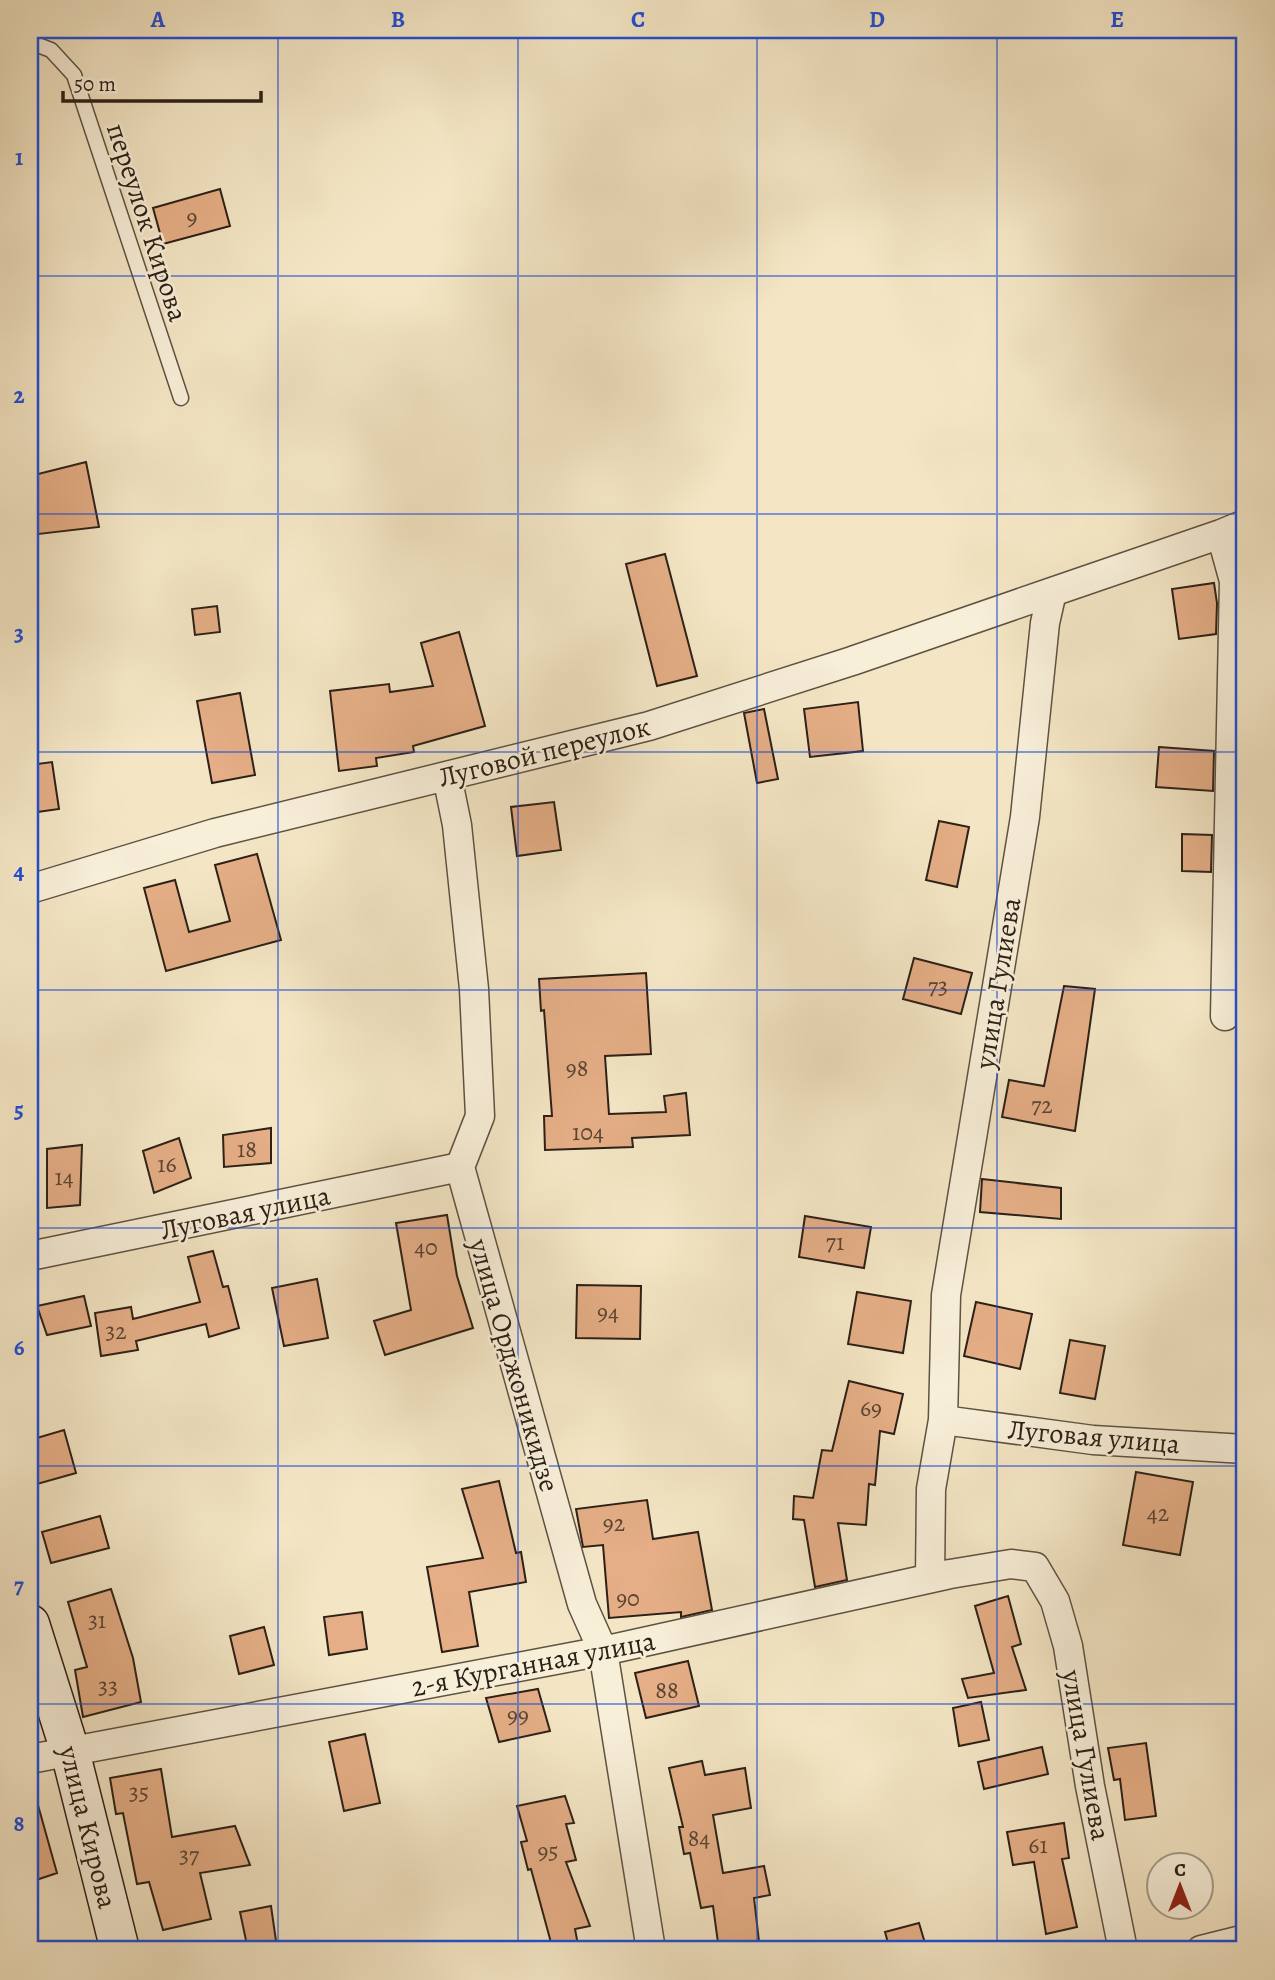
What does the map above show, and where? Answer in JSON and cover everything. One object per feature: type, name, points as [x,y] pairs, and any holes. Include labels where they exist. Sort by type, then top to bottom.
[{"type":"street","points":[[1052,592],[1233,529],[1225,1016]]},
{"type":"street","name":"Луговой переулок","points":[[30,889],[215,833],[649,726],[852,661],[1052,592]]},
{"type":"street","name":"улица Гулиева","points":[[930,1578],[931,1489],[943,1420],[946,1295],[1025,817],[1045,623],[1052,592]]},
{"type":"street","points":[[447,776],[457,825],[474,989],[480,1116],[460,1167]]},
{"type":"street","name":"Луговая улица","points":[[30,1256],[460,1167]]},
{"type":"street","name":"улица Орджоникидзе","points":[[460,1167],[582,1604],[603,1651],[651,1950]]},
{"type":"street","name":"Луговая улица","points":[[943,1420],[1093,1440],[1245,1449]]},
{"type":"street","name":"2-я Курганная улица","points":[[30,1759],[603,1651],[930,1578],[1011,1563],[1035,1567]]},
{"type":"street","name":"улица Гулиева","points":[[1035,1567],[1055,1601],[1068,1646],[1090,1786],[1123,1950]]},
{"type":"street","name":"улица Кирова","points":[[30,1624],[70,1751],[120,1950]]},
{"type":"street","points":[[1201,1950],[1245,1938]]},
{"type":"lane","name":"переулок Кирова","points":[[30,42],[51,50],[74,75],[181,398]]},
{"type":"building","points":[[220,189],[230,226],[163,244],[153,208]]},
{"type":"building","points":[[86,462],[99,527],[30,535],[30,476]]},
{"type":"building","points":[[665,554],[697,676],[657,686],[626,564]]},
{"type":"building","points":[[1214,583],[1217,603],[1216,634],[1179,639],[1172,589]]},
{"type":"building","points":[[217,606],[220,632],[195,635],[192,609]]},
{"type":"building","points":[[459,632],[485,726],[413,746],[414,752],[376,758],[377,766],[339,771],[330,691],[389,684],[390,692],[433,686],[421,643]]},
{"type":"building","points":[[240,693],[255,775],[212,783],[197,701]]},
{"type":"building","points":[[858,702],[863,751],[810,757],[804,709]]},
{"type":"building","points":[[764,709],[778,779],[757,783],[744,713]]},
{"type":"building","points":[[1159,747],[1214,751],[1213,791],[1156,787]]},
{"type":"building","points":[[52,762],[59,809],[30,813],[30,765]]},
{"type":"building","points":[[554,802],[561,850],[517,856],[511,807]]},
{"type":"building","points":[[939,821],[969,827],[957,887],[926,880]]},
{"type":"building","points":[[1182,834],[1212,835],[1211,872],[1182,871]]},
{"type":"building","points":[[257,854],[281,940],[166,971],[144,888],[175,880],[189,932],[230,921],[215,865]]},
{"type":"building","points":[[914,958],[972,973],[961,1014],[903,999]]},
{"type":"building","points":[[646,973],[651,1054],[605,1056],[609,1114],[666,1112],[664,1096],[686,1093],[690,1135],[632,1138],[633,1147],[545,1150],[544,1116],[552,1116],[539,979]]},
{"type":"building","points":[[1064,986],[1095,989],[1075,1131],[1002,1117],[1009,1080],[1044,1086]]},
{"type":"building","points":[[271,1128],[271,1163],[224,1167],[223,1135]]},
{"type":"building","points":[[179,1138],[191,1178],[154,1193],[143,1151]]},
{"type":"building","points":[[82,1145],[80,1205],[47,1208],[47,1149]]},
{"type":"building","points":[[982,1179],[1061,1188],[1061,1219],[980,1212]]},
{"type":"building","points":[[447,1215],[457,1276],[473,1328],[385,1355],[374,1321],[411,1310],[396,1223]]},
{"type":"building","points":[[805,1216],[871,1227],[864,1268],[799,1257]]},
{"type":"building","points":[[213,1251],[223,1287],[228,1286],[239,1328],[209,1337],[206,1324],[136,1341],[138,1350],[101,1356],[95,1313],[131,1307],[133,1319],[200,1302],[188,1257]]},
{"type":"building","points":[[317,1279],[328,1338],[284,1346],[272,1288]]},
{"type":"building","points":[[577,1285],[641,1286],[640,1339],[576,1338]]},
{"type":"building","points":[[857,1292],[911,1301],[903,1353],[848,1344]]},
{"type":"building","points":[[84,1296],[91,1326],[47,1335],[37,1306]]},
{"type":"building","points":[[976,1302],[1032,1314],[1020,1369],[964,1356]]},
{"type":"building","points":[[1070,1340],[1105,1346],[1095,1399],[1060,1393]]},
{"type":"building","points":[[849,1381],[903,1394],[894,1434],[880,1431],[875,1485],[869,1484],[866,1525],[838,1523],[847,1580],[815,1587],[804,1520],[793,1519],[794,1496],[813,1498],[822,1450],[832,1451]]},
{"type":"building","points":[[64,1430],[76,1473],[30,1486],[30,1440]]},
{"type":"building","points":[[1136,1472],[1193,1482],[1180,1555],[1123,1545]]},
{"type":"building","points":[[499,1481],[516,1553],[521,1552],[526,1582],[469,1592],[478,1646],[442,1652],[427,1567],[483,1558],[462,1489]]},
{"type":"building","points":[[647,1500],[653,1539],[698,1532],[712,1610],[681,1617],[681,1612],[609,1618],[603,1545],[583,1547],[576,1509]]},
{"type":"building","points":[[100,1516],[109,1548],[51,1563],[42,1532]]},
{"type":"building","points":[[111,1589],[133,1658],[141,1702],[83,1717],[75,1670],[87,1667],[68,1602]]},
{"type":"building","points":[[1008,1596],[1021,1644],[1012,1647],[1026,1690],[968,1698],[962,1679],[994,1673],[975,1606]]},
{"type":"building","points":[[362,1612],[367,1649],[329,1655],[324,1617]]},
{"type":"building","points":[[264,1627],[274,1665],[239,1674],[230,1636]]},
{"type":"building","points":[[688,1661],[699,1706],[646,1718],[635,1673]]},
{"type":"building","points":[[538,1689],[550,1731],[499,1742],[486,1698]]},
{"type":"building","points":[[981,1702],[989,1740],[959,1746],[953,1708]]},
{"type":"building","points":[[365,1734],[380,1803],[344,1811],[329,1742]]},
{"type":"building","points":[[1146,1743],[1156,1816],[1125,1820],[1120,1779],[1114,1780],[1108,1748]]},
{"type":"building","points":[[1042,1747],[1048,1774],[984,1789],[978,1762]]},
{"type":"building","points":[[702,1761],[705,1775],[745,1768],[751,1808],[713,1815],[723,1873],[764,1866],[770,1895],[754,1898],[760,1950],[719,1950],[713,1906],[701,1908],[690,1853],[684,1854],[679,1827],[683,1827],[669,1768]]},
{"type":"building","points":[[161,1769],[172,1837],[235,1826],[250,1865],[200,1873],[211,1919],[163,1930],[149,1882],[137,1884],[123,1813],[116,1814],[110,1778]]},
{"type":"building","points":[[565,1796],[574,1823],[566,1824],[576,1860],[566,1862],[590,1926],[575,1929],[579,1950],[553,1950],[521,1842],[527,1841],[517,1806]]},
{"type":"building","points":[[36,1798],[57,1873],[30,1882],[30,1799]]},
{"type":"building","points":[[1064,1823],[1069,1858],[1062,1859],[1077,1927],[1046,1934],[1034,1862],[1013,1865],[1007,1832]]},
{"type":"building","points":[[271,1906],[277,1948],[248,1950],[240,1912]]},
{"type":"building","points":[[919,1923],[927,1950],[890,1950],[885,1932]]}]
